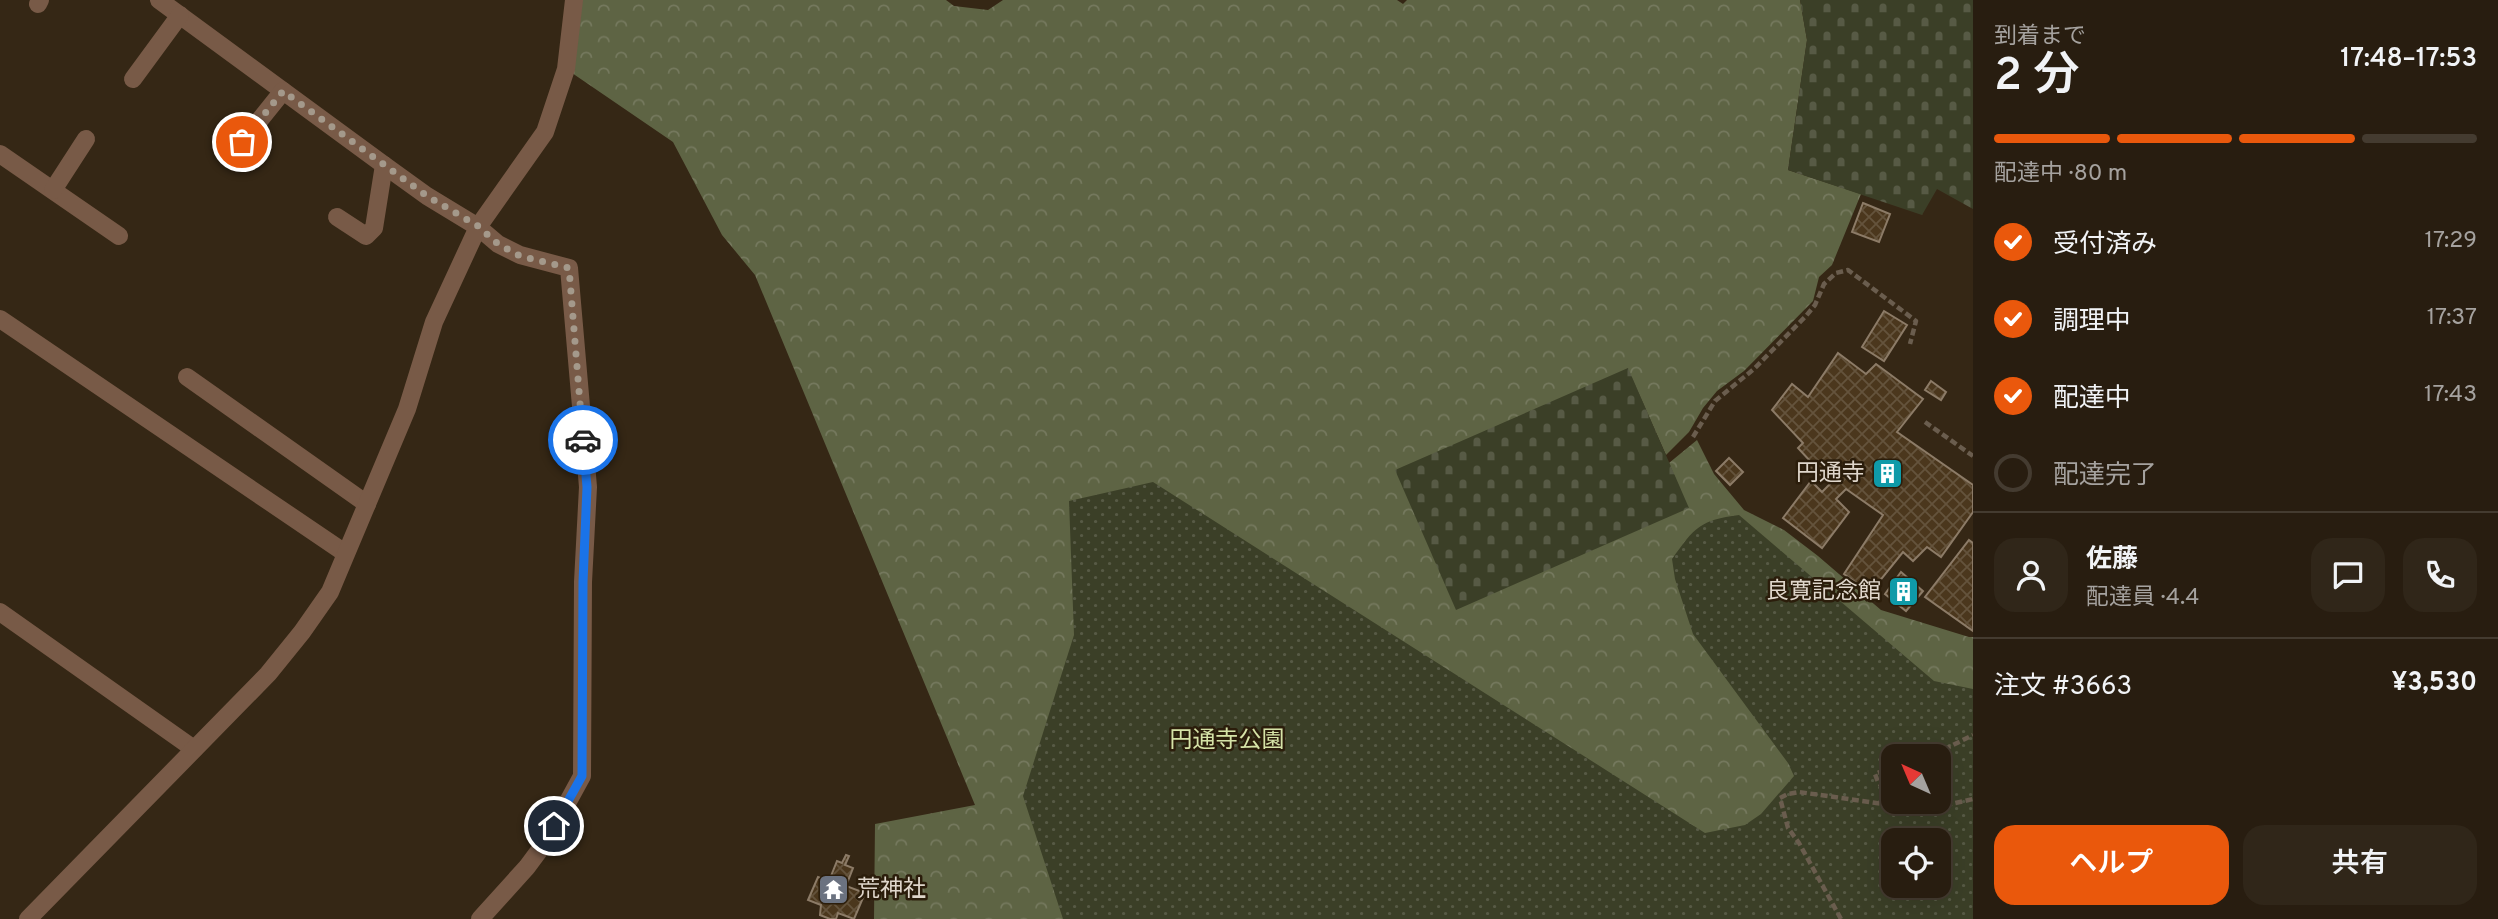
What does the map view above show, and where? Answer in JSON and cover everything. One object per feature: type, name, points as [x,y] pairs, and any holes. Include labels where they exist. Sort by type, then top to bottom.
[{"type":"street","points":[[159,0],[427,196],[478,226],[498,244],[520,256],[569,268],[587,487],[583,582],[582,776],[547,840],[527,867],[480,919]]},
{"type":"street","points":[[28,919],[268,674],[330,592],[407,409],[434,322],[478,226],[545,132],[566,69],[574,0]]},
{"type":"street","points":[[133,79],[180,15]]},
{"type":"street","points":[[242,142],[283,91]]},
{"type":"street","points":[[53,190],[86,139]]},
{"type":"street","points":[[0,153],[119,236]]},
{"type":"street","points":[[337,217],[366,236],[374,229],[384,165]]},
{"type":"street","points":[[0,318],[345,553]]},
{"type":"street","points":[[187,377],[367,504]]},
{"type":"street","points":[[0,612],[194,749]]},
{"type":"path","points":[[1693,437],[1715,401],[1755,368],[1806,316],[1815,305],[1825,284],[1836,273],[1848,270],[1916,321],[1910,344]]},
{"type":"path","points":[[1925,422],[1973,456]]},
{"type":"path","points":[[1951,746],[1973,735]]},
{"type":"path","points":[[1881,771],[1875,774],[1881,786]]},
{"type":"path","points":[[1841,919],[1788,828],[1780,798],[1799,792],[1881,804]]},
{"type":"path","points":[[1951,804],[1973,799]]},
{"type":"green space","points":[[581,0],[946,0],[954,6],[988,10],[1003,0],[1397,0],[1403,4],[1407,0],[1800,0],[1807,40],[1788,170],[1861,194],[1832,265],[1819,277],[1813,301],[1744,371],[1717,391],[1689,432],[1666,455],[1628,369],[1688,508],[1669,463],[1697,440],[1714,474],[1744,510],[1784,530],[1881,610],[1973,637],[1973,730],[1930,744],[1881,744],[1881,788],[1827,919],[874,919],[875,824],[975,805],[755,275],[722,235],[673,142],[572,73]]},
{"type":"green space","points":[[1800,0],[1973,0],[1973,209],[1937,189],[1922,215],[1788,170],[1807,40]]},
{"type":"green space","points":[[1628,368],[1689,508],[1456,610],[1395,470]]},
{"type":"green space","name":"円通寺公園","points":[[1153,482],[1705,833],[1745,825],[1761,814],[1794,776],[1788,763],[1693,634],[1675,579],[1672,559],[1693,532],[1715,519],[1739,515],[1934,681],[1973,689],[1973,919],[1063,919],[1023,796],[1074,635],[1069,501]]},
{"type":"building","points":[[1863,203],[1890,214],[1879,242],[1852,232]]},
{"type":"building","points":[[1884,311],[1907,325],[1884,361],[1862,347]]},
{"type":"building","name":"円通寺","points":[[1838,353],[1866,374],[1876,364],[1923,399],[1897,432],[1973,485],[1973,512],[1941,557],[1927,547],[1913,561],[1903,552],[1870,593],[1844,574],[1883,515],[1846,489],[1836,499],[1849,512],[1822,548],[1783,518],[1811,481],[1822,492],[1832,482],[1808,467],[1812,463],[1798,448],[1803,443],[1772,410],[1792,384],[1808,397]]},
{"type":"building","points":[[1931,381],[1946,392],[1941,400],[1925,390]]},
{"type":"building","points":[[1729,458],[1743,472],[1730,485],[1716,471]]},
{"type":"building","points":[[1969,540],[1973,543],[1973,631],[1925,597]]},
{"type":"building","name":"良寛記念館","points":[[1901,572],[1923,591],[1906,611],[1885,594]]},
{"type":"building","name":"荒神社","points":[[846,855],[849,856],[845,865],[853,868],[846,886],[865,893],[854,919],[838,913],[836,919],[830,919],[820,915],[821,905],[808,900],[818,877],[829,881],[837,861],[842,863]]},
{"type":"way so far","points":[[242,142],[283,91],[427,196],[478,226],[498,244],[520,256],[569,268],[583,440]]},
{"type":"place","name":"円通寺","points":[[1888,474]]},
{"type":"place","name":"良寛記念館","points":[[1904,592]]},
{"type":"place","name":"荒神社","points":[[834,890]]},
{"type":"route","points":[[554,826],[582,776],[583,582],[587,487],[583,440]]}]
